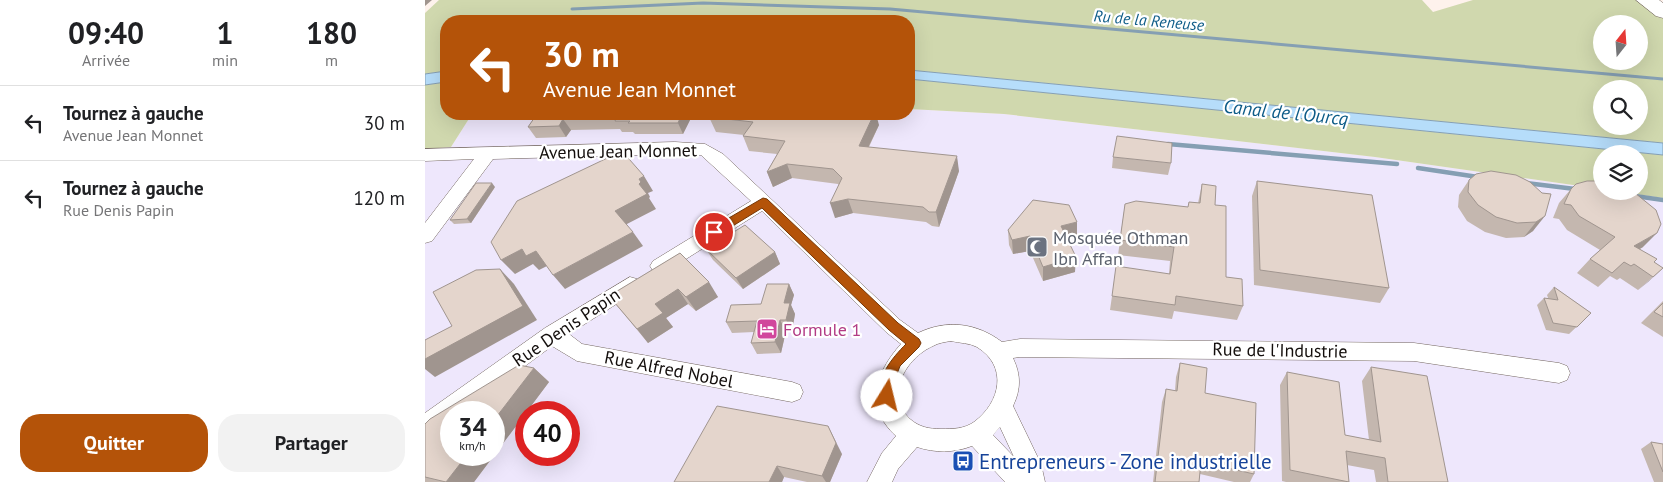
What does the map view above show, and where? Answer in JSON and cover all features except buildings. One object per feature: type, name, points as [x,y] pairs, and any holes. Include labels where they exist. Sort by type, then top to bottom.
[{"type":"highway","points":[[1646,0],[1663,12]]},
{"type":"street","name":"Avenue Jean Monnet","points":[[425,155],[698,148],[717,158],[893,326],[915,343]]},
{"type":"street","points":[[425,236],[488,154]]},
{"type":"street","name":"Rue Denis Papin","points":[[425,427],[552,334],[763,202]]},
{"type":"street","points":[[961,332],[987,340],[1000,352],[1007,365],[1011,379],[1009,394],[1003,409],[992,422],[976,433],[963,438],[941,441],[929,440],[913,434],[902,426],[891,412],[887,387],[895,362],[915,343],[932,335],[961,332]]},
{"type":"street","name":"Rue Alfred Nobel","points":[[552,334],[577,352],[792,392]]},
{"type":"street","name":"Rue de l'Industrie","points":[[1000,352],[1019,348],[1414,352],[1559,373]]},
{"type":"street","points":[[1003,409],[1029,464],[1033,482]]},
{"type":"street","points":[[976,433],[1009,472],[1023,482]]},
{"type":"street","points":[[879,482],[890,461],[913,434]]},
{"type":"shaded area","points":[[915,109],[1004,114],[1375,157],[1593,188],[1593,200],[1648,200],[1648,196],[1663,198],[1663,482],[425,482],[425,149],[451,147],[468,120],[915,120]]},
{"type":"green space","points":[[439,0],[1422,0],[1433,12],[1473,0],[1638,0],[1663,18],[1663,143],[915,71],[915,15],[440,15],[440,72],[425,74],[425,13]]},
{"type":"green space","points":[[915,80],[1593,148],[1593,188],[1375,157],[1004,114],[915,109]]},
{"type":"green space","points":[[440,83],[440,120],[468,120],[451,147],[425,149],[425,85]]},
{"type":"green space","points":[[1648,153],[1663,155],[1663,198],[1648,196]]},
{"type":"water","name":"Canal de l'Ourcq","points":[[915,71],[1663,143],[1663,155],[1648,153],[1648,145],[1593,145],[1593,148],[915,80]]},
{"type":"water","points":[[440,72],[440,83],[425,85],[425,74]]},
{"type":"waterway","name":"Ru de la Reneuse","points":[[572,9],[703,3],[890,9],[1663,79]]},
{"type":"waterway","points":[[1168,144],[1397,164]]},
{"type":"waterway","points":[[1418,168],[1478,177]]},
{"type":"waterway","points":[[1526,183],[1575,189]]},
{"type":"waterway","points":[[1648,198],[1663,200]]},
{"type":"place","name":"Mosquée Othman Ibn Affan","points":[[1037,247]]},
{"type":"place","name":"Formule 1","points":[[767,329]]},
{"type":"place","name":"Entrepreneurs - Zone industrielle","points":[[963,461]]},
{"type":"route","points":[[714,232],[763,202],[893,326],[915,343],[895,362],[888,379],[887,396]]}]
